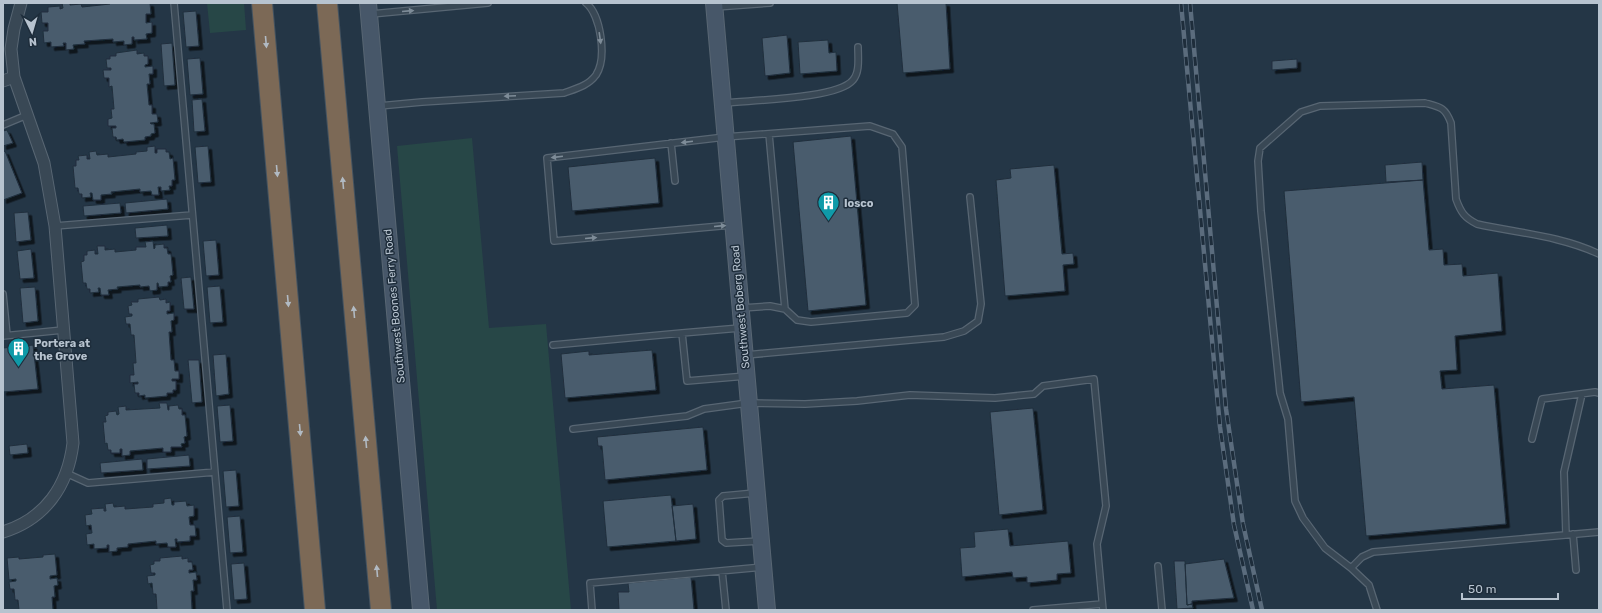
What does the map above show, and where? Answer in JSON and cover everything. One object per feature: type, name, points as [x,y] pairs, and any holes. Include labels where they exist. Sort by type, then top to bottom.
[{"type":"highway","points":[[262,3],[315,610]]},
{"type":"highway","points":[[327,3],[381,610]]},
{"type":"street","points":[[3,532],[14,529],[41,512],[50,503],[62,483],[72,454],[73,443],[54,226],[44,163],[14,77],[11,49],[14,29],[21,3]]},
{"type":"street","name":"Southwest Boberg Road","points":[[714,5],[767,610]]},
{"type":"street","name":"Southwest Boones Ferry Road","points":[[368,9],[421,610]]},
{"type":"street","points":[[3,81],[14,77]]},
{"type":"lane","points":[[174,3],[227,610]]},
{"type":"lane","points":[[368,9],[488,3]]},
{"type":"lane","points":[[377,106],[564,93],[584,86],[596,75],[602,58],[601,40],[597,22],[592,8],[586,3]]},
{"type":"lane","points":[[714,5],[770,3]]},
{"type":"lane","points":[[722,103],[818,95],[842,87],[853,81],[857,72],[858,48]]},
{"type":"lane","points":[[1377,610],[1369,585],[1351,568],[1325,548],[1303,518],[1295,501],[1288,420],[1280,393],[1261,211],[1258,161],[1260,148],[1301,112],[1320,106],[1425,103],[1438,106],[1447,112],[1451,123],[1456,199],[1460,211],[1466,219],[1477,224],[1565,241],[1583,246],[1599,254]]},
{"type":"lane","points":[[3,125],[27,115]]},
{"type":"lane","points":[[733,225],[554,241],[547,158],[725,137],[870,126],[893,134],[902,147],[915,305],[907,313],[811,322],[797,320],[784,309],[770,306],[740,308]]},
{"type":"lane","points":[[769,134],[784,309]]},
{"type":"lane","points":[[671,143],[675,181]]},
{"type":"lane","points":[[744,355],[944,337],[964,331],[978,321],[981,304],[970,197]]},
{"type":"lane","points":[[54,226],[192,215]]},
{"type":"lane","points":[[3,294],[5,335],[63,330]]},
{"type":"lane","points":[[552,345],[742,328]]},
{"type":"lane","points":[[682,333],[687,380],[746,376]]},
{"type":"lane","points":[[573,429],[688,416],[704,408],[748,403],[806,404],[857,401],[910,395],[995,398],[1034,394],[1043,386],[1094,379],[1106,506],[1097,544],[1103,607],[1033,610]]},
{"type":"lane","points":[[1532,439],[1542,399],[1595,392],[1599,393]]},
{"type":"lane","points":[[1566,535],[1564,472],[1582,394]]},
{"type":"lane","points":[[65,473],[88,483],[215,472]]},
{"type":"lane","points":[[756,492],[723,496],[719,500],[722,540],[726,544],[761,541]]},
{"type":"lane","points":[[1351,568],[1362,557],[1373,552],[1599,532]]},
{"type":"lane","points":[[1573,534],[1576,570]]},
{"type":"lane","points":[[1158,566],[1162,610]]},
{"type":"lane","points":[[592,610],[590,584],[763,567]]},
{"type":"lane","points":[[722,571],[726,610]]},
{"type":"green space","points":[[207,3],[244,3],[246,30],[210,33]]},
{"type":"green space","points":[[472,138],[489,328],[546,324],[571,610],[437,610],[397,146]]},
{"type":"building","points":[[62,3],[70,3],[70,5],[81,4],[82,7],[110,3],[150,3],[151,14],[146,14],[146,23],[152,22],[152,33],[146,34],[147,39],[134,40],[134,37],[132,37],[132,44],[124,45],[124,41],[113,42],[113,39],[84,41],[85,44],[73,45],[74,49],[66,50],[66,43],[63,43],[64,46],[51,47],[51,42],[44,43],[43,31],[48,31],[48,23],[42,23],[41,12],[48,12],[48,7],[60,6],[60,9],[63,8]]},
{"type":"building","points":[[897,3],[946,3],[950,69],[903,73]]},
{"type":"building","points":[[196,11],[199,46],[186,47],[183,12]]},
{"type":"building","points":[[787,35],[790,73],[765,76],[762,38]]},
{"type":"building","points":[[828,40],[829,53],[836,52],[837,71],[800,74],[798,42]]},
{"type":"building","points":[[172,43],[175,85],[164,86],[161,44]]},
{"type":"building","points":[[137,50],[137,54],[144,53],[144,56],[148,56],[148,64],[145,65],[145,67],[153,66],[153,74],[149,74],[150,84],[147,84],[149,105],[152,105],[152,114],[157,114],[158,122],[150,123],[154,124],[155,133],[151,134],[151,136],[145,137],[145,140],[124,142],[123,139],[117,140],[116,137],[113,137],[112,128],[116,128],[116,126],[108,126],[108,119],[112,118],[111,109],[114,109],[112,86],[109,87],[109,78],[104,78],[103,70],[111,70],[111,68],[107,68],[106,59],[110,59],[110,56],[116,56],[116,53]]},
{"type":"building","points":[[200,58],[203,94],[190,95],[187,59]]},
{"type":"building","points":[[1297,59],[1297,68],[1272,70],[1272,61]]},
{"type":"building","points":[[202,99],[205,131],[194,132],[192,100]]},
{"type":"building","points":[[7,130],[13,143],[3,146],[3,131]]},
{"type":"building","name":"Iosco","points":[[851,136],[866,305],[808,311],[793,142]]},
{"type":"building","points":[[155,146],[155,153],[157,153],[157,149],[166,149],[166,152],[169,152],[170,159],[173,158],[175,180],[172,180],[172,186],[169,186],[170,190],[161,191],[161,187],[158,187],[159,195],[152,195],[151,191],[140,192],[140,189],[111,192],[112,194],[101,195],[101,200],[93,200],[92,193],[90,193],[91,197],[82,198],[82,194],[79,194],[78,188],[75,188],[73,166],[76,166],[76,160],[79,160],[78,156],[87,155],[87,159],[90,159],[89,152],[96,151],[97,155],[108,154],[108,157],[136,154],[136,152],[147,151],[147,147]]},
{"type":"building","points":[[208,146],[211,182],[198,183],[195,147]]},
{"type":"building","points":[[5,151],[22,193],[3,200],[3,152]]},
{"type":"building","points":[[655,158],[659,203],[572,211],[568,167]]},
{"type":"building","points":[[1422,162],[1423,180],[1386,182],[1385,165]]},
{"type":"building","points":[[1054,165],[1062,254],[1073,253],[1074,264],[1063,265],[1065,291],[1005,296],[996,180],[1011,178],[1010,169]]},
{"type":"building","points":[[1423,180],[1429,250],[1443,249],[1444,265],[1462,264],[1463,276],[1498,273],[1502,331],[1455,336],[1457,370],[1440,371],[1442,389],[1494,385],[1506,524],[1366,536],[1354,397],[1301,402],[1284,191]]},
{"type":"building","points":[[167,199],[168,209],[126,213],[125,203]]},
{"type":"building","points":[[120,203],[121,213],[84,216],[83,206]]},
{"type":"building","points":[[28,212],[31,240],[16,242],[14,213]]},
{"type":"building","points":[[167,225],[168,236],[136,238],[135,228]]},
{"type":"building","points":[[216,240],[219,275],[206,276],[203,241]]},
{"type":"building","points":[[153,241],[154,249],[155,245],[164,244],[164,248],[167,248],[168,254],[171,254],[173,275],[170,276],[171,282],[168,282],[168,286],[159,287],[157,283],[157,290],[150,291],[149,286],[140,287],[140,285],[117,287],[118,289],[108,290],[109,295],[101,295],[100,288],[98,288],[99,292],[90,293],[90,289],[87,289],[86,283],[83,283],[81,262],[84,261],[84,255],[87,255],[87,251],[95,250],[95,254],[98,254],[97,246],[105,246],[105,250],[115,249],[115,252],[136,250],[136,247],[146,247],[145,242]]},
{"type":"building","points":[[31,249],[34,278],[20,279],[17,251]]},
{"type":"building","points":[[191,277],[194,309],[184,309],[181,278]]},
{"type":"building","points":[[220,286],[223,322],[210,323],[207,287]]},
{"type":"building","points":[[35,287],[38,321],[23,323],[20,288]]},
{"type":"building","points":[[159,297],[160,300],[166,299],[166,303],[170,302],[170,311],[167,311],[167,314],[174,313],[174,320],[171,321],[172,332],[169,332],[171,360],[174,360],[175,371],[179,371],[179,379],[172,379],[172,381],[176,381],[176,390],[173,390],[173,393],[167,393],[167,396],[145,398],[145,395],[139,396],[139,393],[135,393],[134,384],[138,384],[138,382],[130,383],[130,375],[134,375],[133,363],[136,363],[134,335],[131,335],[130,324],[126,324],[125,317],[132,316],[132,314],[129,314],[128,306],[132,305],[131,302],[138,302],[138,299]]},
{"type":"building","name":"Portera at the Grove","points":[[33,345],[38,389],[3,392],[3,348]]},
{"type":"building","points":[[652,350],[656,390],[565,398],[561,354],[589,351],[589,355]]},
{"type":"building","points":[[226,354],[229,394],[216,396],[213,355]]},
{"type":"building","points":[[188,360],[199,360],[202,402],[192,403]]},
{"type":"building","points":[[159,403],[167,403],[168,410],[169,406],[178,405],[179,409],[182,409],[182,415],[185,415],[187,436],[184,437],[185,443],[181,444],[182,447],[171,447],[171,452],[163,452],[163,448],[130,451],[130,455],[122,456],[122,449],[120,449],[120,453],[111,453],[111,450],[108,450],[107,443],[105,444],[103,422],[106,422],[105,416],[108,415],[108,412],[116,411],[117,415],[119,414],[118,407],[126,406],[126,410],[160,408]]},
{"type":"building","points":[[230,405],[233,441],[220,442],[217,406]]},
{"type":"building","points":[[1033,408],[1043,510],[999,515],[990,412]]},
{"type":"building","points":[[703,427],[707,470],[605,480],[602,446],[598,446],[597,437]]},
{"type":"building","points":[[27,444],[28,453],[10,455],[9,446]]},
{"type":"building","points":[[189,455],[190,466],[147,469],[147,459]]},
{"type":"building","points":[[142,459],[143,470],[101,473],[100,463]]},
{"type":"building","points":[[236,470],[239,506],[226,507],[223,471]]},
{"type":"building","points":[[671,495],[676,541],[607,547],[603,501]]},
{"type":"building","points":[[171,498],[172,505],[174,505],[174,502],[186,501],[187,506],[194,505],[194,516],[189,517],[190,525],[195,525],[196,536],[190,536],[190,541],[177,542],[177,539],[175,539],[176,547],[168,547],[167,543],[156,544],[156,541],[128,544],[128,547],[117,548],[117,551],[109,552],[109,545],[107,545],[107,548],[94,549],[94,544],[87,545],[86,534],[92,533],[91,525],[86,526],[85,515],[92,514],[91,509],[104,508],[104,511],[106,511],[105,504],[113,503],[114,507],[125,506],[125,509],[153,507],[153,504],[164,503],[164,499]]},
{"type":"building","points":[[693,504],[696,539],[676,541],[672,506]]},
{"type":"building","points":[[240,516],[243,552],[230,553],[227,517]]},
{"type":"building","points":[[1008,529],[1010,546],[1068,541],[1071,573],[1057,574],[1057,580],[1027,583],[1027,577],[1013,578],[1012,572],[962,577],[960,548],[975,547],[974,532]]},
{"type":"building","points":[[55,554],[57,575],[50,576],[50,579],[57,578],[58,585],[54,586],[55,597],[52,597],[53,610],[19,610],[18,600],[15,600],[14,589],[10,589],[9,582],[16,581],[16,579],[9,580],[7,558],[19,557],[19,559],[43,557],[43,555]]},
{"type":"building","points":[[182,556],[182,559],[188,558],[188,562],[192,562],[193,570],[189,570],[189,573],[196,572],[197,580],[193,580],[194,591],[191,591],[192,610],[157,610],[156,594],[153,594],[152,583],[148,584],[147,576],[155,575],[155,573],[151,573],[150,565],[154,564],[154,561],[160,561],[160,558]]},
{"type":"building","points":[[1224,559],[1234,598],[1192,601],[1192,604],[1187,605],[1185,564]]},
{"type":"building","points":[[1174,561],[1185,561],[1187,605],[1192,604],[1193,608],[1177,609]]},
{"type":"building","points":[[244,563],[247,599],[234,600],[231,564]]},
{"type":"building","points":[[691,577],[694,610],[619,610],[618,592],[629,592],[628,583]]},
{"type":"railway","points":[[1181,3],[1220,427],[1234,525],[1253,610]]},
{"type":"railway","points":[[1190,3],[1226,409],[1243,524],[1262,610]]},
{"type":"place","name":"Iosco","points":[[829,222]]},
{"type":"place","name":"Portera at the Grove","points":[[19,368]]}]
